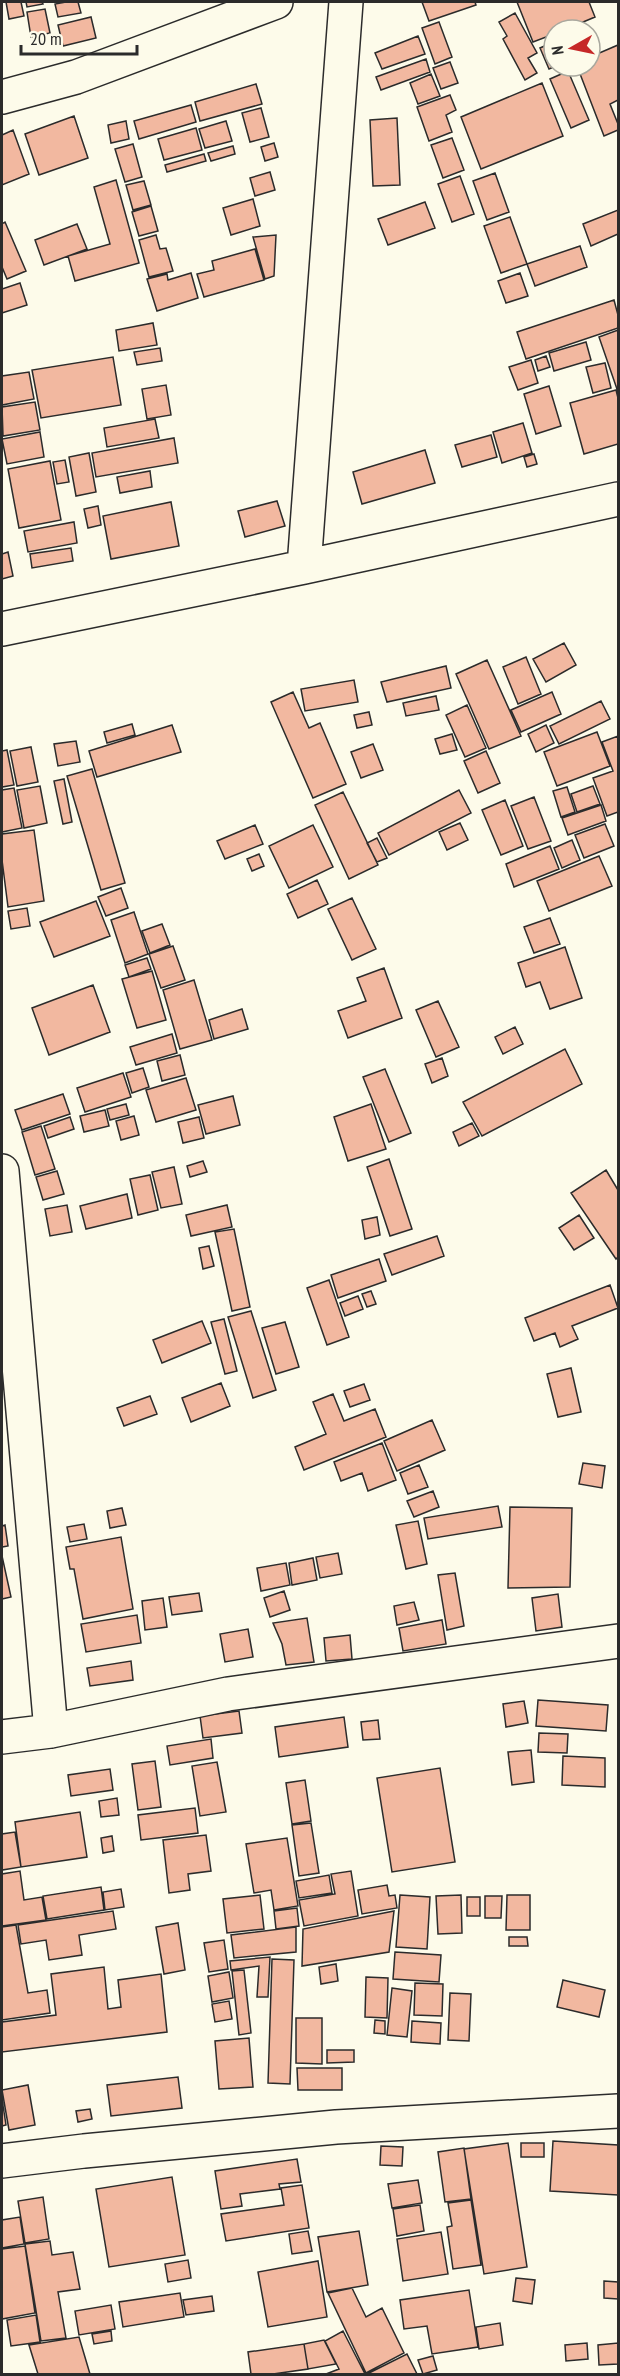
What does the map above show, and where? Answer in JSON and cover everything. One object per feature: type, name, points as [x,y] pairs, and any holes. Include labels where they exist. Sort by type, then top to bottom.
[{"type":"street","points":[[2,97],[76,77],[276,2]]},
{"type":"street","points":[[304,567],[346,2]]},
{"type":"street","points":[[2,629],[618,499]]},
{"type":"street","points":[[2,1171],[51,1731]]},
{"type":"street","points":[[2,1737],[51,1731],[228,1694],[618,1641]]},
{"type":"street","points":[[2,2161],[336,2127],[618,2111]]},
{"type":"building","points":[[6,2],[21,2],[24,16],[9,19]]},
{"type":"building","points":[[26,2],[42,2],[43,4],[27,7]]},
{"type":"building","points":[[78,2],[81,13],[58,17],[55,4]]},
{"type":"building","points":[[422,2],[475,2],[476,5],[429,21]]},
{"type":"building","points":[[517,2],[589,2],[595,17],[542,18],[542,39],[533,42]]},
{"type":"building","points":[[45,9],[50,33],[31,37],[27,12]]},
{"type":"building","points":[[515,13],[537,53],[528,58],[537,73],[525,80],[503,39],[507,36],[499,22]]},
{"type":"building","points":[[91,17],[96,38],[63,46],[58,25]]},
{"type":"building","points":[[439,22],[452,57],[435,64],[422,28]]},
{"type":"building","points":[[418,36],[425,54],[382,69],[375,53]]},
{"type":"building","points":[[618,45],[618,100],[610,104],[618,130],[604,136],[582,78],[602,78],[602,52]]},
{"type":"building","points":[[426,59],[430,72],[381,90],[376,77]]},
{"type":"building","points":[[450,62],[458,83],[441,89],[433,68]]},
{"type":"building","points":[[431,74],[440,96],[418,104],[410,83]]},
{"type":"building","points":[[571,78],[589,120],[571,128],[550,79]]},
{"type":"building","points":[[542,83],[563,136],[481,169],[461,117]]},
{"type":"building","points":[[256,84],[262,104],[200,121],[195,102]]},
{"type":"building","points":[[450,95],[456,110],[446,115],[452,132],[429,141],[417,107]]},
{"type":"building","points":[[191,105],[196,122],[139,139],[134,121]]},
{"type":"building","points":[[261,108],[269,137],[250,142],[242,113]]},
{"type":"building","points":[[74,116],[88,158],[39,175],[25,134]]},
{"type":"building","points":[[397,118],[400,185],[373,186],[370,120]]},
{"type":"building","points":[[126,121],[129,139],[111,143],[108,125]]},
{"type":"building","points":[[226,121],[232,141],[205,148],[199,129]]},
{"type":"building","points":[[196,128],[202,150],[164,160],[158,139]]},
{"type":"building","points":[[13,130],[29,174],[2,185],[2,135]]},
{"type":"building","points":[[452,138],[464,170],[443,178],[431,145]]},
{"type":"building","points":[[274,143],[278,157],[265,161],[261,147]]},
{"type":"building","points":[[133,144],[142,177],[125,182],[115,149]]},
{"type":"building","points":[[233,146],[235,154],[211,161],[208,153]]},
{"type":"building","points":[[204,154],[206,161],[167,172],[165,165]]},
{"type":"building","points":[[270,172],[275,190],[255,196],[250,178]]},
{"type":"building","points":[[495,173],[509,212],[487,220],[473,181]]},
{"type":"building","points":[[460,176],[474,214],[452,222],[438,184]]},
{"type":"building","points":[[116,180],[139,263],[75,281],[68,256],[110,244],[94,187]]},
{"type":"building","points":[[144,181],[151,205],[133,210],[126,185]]},
{"type":"building","points":[[253,199],[260,226],[231,235],[223,208]]},
{"type":"building","points":[[425,202],[435,228],[388,245],[378,219]]},
{"type":"building","points":[[151,206],[158,231],[139,236],[132,212]]},
{"type":"building","points":[[618,210],[618,234],[591,246],[583,224]]},
{"type":"building","points":[[510,217],[527,264],[501,273],[484,226]]},
{"type":"building","points":[[5,222],[26,271],[7,279],[2,267],[2,224]]},
{"type":"building","points":[[77,224],[87,249],[44,265],[35,240]]},
{"type":"building","points":[[156,235],[160,249],[166,248],[173,271],[149,277],[139,240]]},
{"type":"building","points":[[276,235],[274,276],[265,279],[253,237]]},
{"type":"building","points":[[580,246],[587,267],[535,286],[527,264]]},
{"type":"building","points":[[255,249],[264,280],[204,297],[197,274],[214,270],[212,261]]},
{"type":"building","points":[[191,273],[198,298],[157,311],[147,279],[167,274],[168,280]]},
{"type":"building","points":[[520,273],[528,296],[506,303],[498,281]]},
{"type":"building","points":[[20,283],[27,305],[2,313],[2,289]]},
{"type":"building","points":[[614,300],[618,315],[618,328],[526,359],[517,332]]},
{"type":"building","points":[[153,323],[157,345],[119,351],[116,330]]},
{"type":"building","points":[[618,330],[618,392],[599,337]]},
{"type":"building","points":[[586,342],[591,360],[554,371],[549,353]]},
{"type":"building","points":[[160,348],[162,361],[137,365],[134,352]]},
{"type":"building","points":[[546,356],[550,367],[538,371],[535,360]]},
{"type":"building","points":[[113,357],[121,405],[41,418],[32,370]]},
{"type":"building","points":[[531,360],[538,383],[518,390],[509,367]]},
{"type":"building","points":[[605,363],[611,388],[593,393],[586,367]]},
{"type":"building","points":[[29,372],[34,399],[2,405],[2,376]]},
{"type":"building","points":[[166,385],[171,415],[147,419],[142,389]]},
{"type":"building","points":[[549,386],[561,426],[536,434],[524,394]]},
{"type":"building","points":[[616,390],[618,444],[584,454],[570,403]]},
{"type":"building","points":[[35,402],[40,430],[3,436],[2,407]]},
{"type":"building","points":[[155,419],[159,438],[107,447],[104,428]]},
{"type":"building","points":[[523,423],[532,453],[502,463],[493,432]]},
{"type":"building","points":[[40,432],[44,457],[7,464],[2,439]]},
{"type":"building","points":[[491,435],[497,457],[462,467],[455,445]]},
{"type":"building","points":[[174,438],[178,463],[96,477],[92,453]]},
{"type":"building","points":[[425,450],[435,483],[362,504],[353,472]]},
{"type":"building","points":[[89,453],[96,492],[76,496],[69,457]]},
{"type":"building","points":[[534,454],[537,464],[527,467],[524,457]]},
{"type":"building","points":[[65,460],[69,482],[57,484],[53,462]]},
{"type":"building","points":[[50,461],[61,520],[19,528],[8,469]]},
{"type":"building","points":[[150,471],[152,487],[120,493],[117,477]]},
{"type":"building","points":[[277,501],[285,526],[245,537],[238,511]]},
{"type":"building","points":[[171,502],[179,546],[111,559],[103,516]]},
{"type":"building","points":[[98,506],[101,525],[88,528],[84,509]]},
{"type":"building","points":[[74,522],[77,543],[28,552],[24,531]]},
{"type":"building","points":[[71,548],[73,561],[32,568],[30,554]]},
{"type":"building","points":[[8,552],[13,576],[2,579],[2,554]]},
{"type":"building","points":[[564,643],[576,665],[546,682],[533,659]]},
{"type":"building","points":[[526,657],[541,694],[518,704],[503,667]]},
{"type":"building","points":[[487,660],[521,736],[489,749],[456,674]]},
{"type":"building","points":[[446,666],[451,688],[387,702],[381,682]]},
{"type":"building","points":[[354,680],[358,702],[305,711],[301,689]]},
{"type":"building","points":[[293,692],[309,728],[320,723],[346,784],[313,798],[271,702]]},
{"type":"building","points":[[552,692],[561,714],[521,732],[511,710]]},
{"type":"building","points":[[436,696],[439,710],[406,716],[403,703]]},
{"type":"building","points":[[601,701],[610,719],[559,744],[550,726]]},
{"type":"building","points":[[467,705],[486,748],[465,757],[446,715]]},
{"type":"building","points":[[369,712],[372,725],[357,728],[354,715]]},
{"type":"building","points":[[132,724],[135,735],[107,743],[104,732]]},
{"type":"building","points":[[172,725],[181,752],[97,777],[89,751]]},
{"type":"building","points":[[546,725],[554,743],[536,752],[528,734]]},
{"type":"building","points":[[597,732],[610,766],[557,786],[544,752]]},
{"type":"building","points":[[452,734],[457,750],[440,754],[435,739]]},
{"type":"building","points":[[618,736],[618,812],[607,816],[593,778],[613,771],[602,742]]},
{"type":"building","points":[[76,741],[80,762],[58,766],[54,744]]},
{"type":"building","points":[[373,744],[383,770],[361,778],[351,752]]},
{"type":"building","points":[[31,747],[38,782],[17,786],[10,751]]},
{"type":"building","points":[[7,750],[14,785],[2,787],[2,751]]},
{"type":"building","points":[[486,751],[500,783],[478,793],[464,761]]},
{"type":"building","points":[[92,769],[125,883],[101,890],[67,776]]},
{"type":"building","points":[[64,779],[72,822],[63,824],[54,781]]},
{"type":"building","points":[[40,786],[47,823],[24,828],[17,790]]},
{"type":"building","points":[[593,786],[600,804],[577,812],[571,794]]},
{"type":"building","points":[[567,787],[575,812],[561,817],[553,791]]},
{"type":"building","points":[[14,788],[22,828],[2,832],[2,790]]},
{"type":"building","points":[[459,790],[471,813],[389,855],[378,833]]},
{"type":"building","points":[[343,792],[378,865],[349,879],[315,805]]},
{"type":"building","points":[[534,797],[551,841],[528,849],[511,806]]},
{"type":"building","points":[[505,800],[523,846],[501,855],[482,810]]},
{"type":"building","points":[[601,805],[606,821],[568,835],[562,818]]},
{"type":"building","points":[[460,823],[468,840],[447,850],[439,832]]},
{"type":"building","points":[[605,824],[614,846],[584,858],[575,835]]},
{"type":"building","points":[[255,825],[263,844],[225,859],[217,841]]},
{"type":"building","points":[[313,825],[333,867],[289,888],[269,846]]},
{"type":"building","points":[[34,830],[44,901],[8,907],[2,860],[2,834]]},
{"type":"building","points":[[377,838],[387,858],[377,862],[367,843]]},
{"type":"building","points":[[572,840],[580,860],[562,868],[554,848]]},
{"type":"building","points":[[550,846],[559,869],[514,887],[506,864]]},
{"type":"building","points":[[259,854],[264,866],[252,871],[247,859]]},
{"type":"building","points":[[599,856],[612,886],[549,911],[537,881]]},
{"type":"building","points":[[317,880],[328,904],[298,918],[287,894]]},
{"type":"building","points":[[121,888],[128,908],[106,916],[98,897]]},
{"type":"building","points":[[352,898],[376,949],[352,960],[328,909]]},
{"type":"building","points":[[96,901],[110,936],[54,957],[40,922]]},
{"type":"building","points":[[27,908],[30,926],[11,929],[8,911]]},
{"type":"building","points":[[134,912],[148,954],[125,963],[111,920]]},
{"type":"building","points":[[550,918],[560,944],[534,953],[524,927]]},
{"type":"building","points":[[162,924],[170,945],[150,953],[142,931]]},
{"type":"building","points":[[173,946],[185,980],[161,988],[149,954]]},
{"type":"building","points":[[565,947],[582,998],[550,1009],[540,982],[526,987],[518,963]]},
{"type":"building","points":[[147,958],[151,969],[129,977],[125,965]]},
{"type":"building","points":[[384,968],[402,1018],[348,1038],[338,1011],[366,1001],[357,978]]},
{"type":"building","points":[[152,971],[166,1020],[137,1028],[122,979]]},
{"type":"building","points":[[194,980],[212,1040],[180,1049],[163,990]]},
{"type":"building","points":[[93,985],[110,1032],[49,1055],[32,1008]]},
{"type":"building","points":[[438,1001],[459,1047],[436,1057],[416,1010]]},
{"type":"building","points":[[242,1009],[248,1029],[214,1039],[209,1020]]},
{"type":"building","points":[[515,1027],[523,1044],[503,1054],[495,1037]]},
{"type":"building","points":[[172,1034],[177,1053],[136,1065],[130,1047]]},
{"type":"building","points":[[565,1049],[582,1084],[482,1136],[463,1102]]},
{"type":"building","points":[[180,1055],[185,1075],[162,1081],[157,1061]]},
{"type":"building","points":[[442,1058],[448,1076],[432,1083],[425,1064]]},
{"type":"building","points":[[143,1068],[149,1087],[132,1093],[126,1073]]},
{"type":"building","points":[[385,1069],[411,1133],[389,1142],[363,1077]]},
{"type":"building","points":[[123,1073],[131,1097],[85,1112],[77,1088]]},
{"type":"building","points":[[186,1078],[196,1110],[156,1122],[146,1090]]},
{"type":"building","points":[[63,1094],[70,1114],[22,1130],[15,1110]]},
{"type":"building","points":[[233,1096],[240,1125],[206,1134],[198,1105]]},
{"type":"building","points":[[126,1104],[129,1115],[110,1120],[107,1109]]},
{"type":"building","points":[[371,1104],[386,1149],[348,1161],[334,1117]]},
{"type":"building","points":[[105,1110],[109,1126],[84,1132],[80,1116]]},
{"type":"building","points":[[134,1116],[139,1135],[121,1140],[116,1121]]},
{"type":"building","points":[[70,1117],[74,1129],[48,1138],[44,1126]]},
{"type":"building","points":[[199,1117],[204,1138],[183,1143],[178,1122]]},
{"type":"building","points":[[472,1123],[479,1136],[459,1146],[453,1132]]},
{"type":"building","points":[[41,1126],[55,1169],[35,1175],[22,1132]]},
{"type":"building","points":[[389,1159],[412,1229],[390,1236],[367,1167]]},
{"type":"building","points":[[203,1161],[207,1172],[190,1177],[187,1166]]},
{"type":"building","points":[[174,1167],[182,1204],[161,1208],[152,1172]]},
{"type":"building","points":[[606,1170],[618,1190],[618,1257],[616,1259],[571,1193]]},
{"type":"building","points":[[57,1171],[64,1194],[43,1200],[36,1177]]},
{"type":"building","points":[[150,1175],[158,1210],[138,1215],[130,1179]]},
{"type":"building","points":[[127,1194],[132,1218],[86,1229],[80,1206]]},
{"type":"building","points":[[67,1205],[72,1232],[50,1236],[45,1209]]},
{"type":"building","points":[[227,1205],[232,1227],[191,1236],[186,1215]]},
{"type":"building","points":[[579,1215],[594,1238],[574,1250],[559,1228]]},
{"type":"building","points":[[377,1217],[380,1235],[365,1239],[362,1220]]},
{"type":"building","points":[[234,1229],[250,1307],[232,1311],[215,1232]]},
{"type":"building","points":[[437,1236],[444,1256],[392,1275],[384,1254]]},
{"type":"building","points":[[209,1246],[214,1266],[203,1269],[199,1248]]},
{"type":"building","points":[[379,1259],[386,1281],[338,1298],[331,1275]]},
{"type":"building","points":[[329,1280],[349,1337],[327,1345],[307,1288]]},
{"type":"building","points":[[610,1285],[618,1308],[572,1326],[578,1339],[560,1347],[555,1333],[534,1341],[525,1318]]},
{"type":"building","points":[[371,1291],[376,1304],[367,1307],[362,1294]]},
{"type":"building","points":[[358,1296],[363,1309],[345,1316],[340,1303]]},
{"type":"building","points":[[251,1311],[276,1390],[253,1398],[228,1317]]},
{"type":"building","points":[[224,1319],[237,1371],[225,1374],[211,1322]]},
{"type":"building","points":[[202,1321],[211,1343],[162,1363],[153,1340]]},
{"type":"building","points":[[285,1322],[299,1367],[276,1374],[262,1328]]},
{"type":"building","points":[[571,1368],[581,1412],[558,1417],[547,1374]]},
{"type":"building","points":[[221,1383],[230,1406],[191,1422],[182,1398]]},
{"type":"building","points":[[364,1384],[370,1400],[350,1407],[344,1391]]},
{"type":"building","points":[[333,1394],[344,1421],[375,1409],[386,1437],[304,1470],[295,1447],[326,1434],[313,1402]]},
{"type":"building","points":[[150,1396],[157,1414],[124,1426],[117,1408]]},
{"type":"building","points":[[432,1420],[445,1450],[397,1471],[384,1441]]},
{"type":"building","points":[[382,1443],[396,1480],[368,1491],[362,1473],[341,1481],[334,1462]]},
{"type":"building","points":[[583,1463],[605,1466],[602,1488],[579,1484]]},
{"type":"building","points":[[419,1465],[428,1487],[408,1494],[400,1473]]},
{"type":"building","points":[[433,1491],[439,1507],[414,1517],[407,1501]]},
{"type":"building","points":[[498,1506],[502,1527],[428,1539],[424,1518]]},
{"type":"building","points":[[510,1507],[572,1508],[570,1587],[508,1588]]},
{"type":"building","points":[[122,1508],[126,1525],[110,1528],[107,1511]]},
{"type":"building","points":[[418,1521],[427,1564],[406,1569],[396,1525]]},
{"type":"building","points":[[84,1524],[87,1539],[70,1542],[67,1527]]},
{"type":"building","points":[[5,1525],[8,1546],[2,1547],[2,1526]]},
{"type":"building","points":[[121,1537],[133,1609],[83,1619],[74,1569],[70,1569],[66,1547]]},
{"type":"building","points":[[338,1553],[342,1574],[320,1578],[316,1557]]},
{"type":"building","points":[[2,1556],[11,1597],[2,1599]]},
{"type":"building","points":[[313,1558],[317,1580],[292,1585],[289,1563]]},
{"type":"building","points":[[286,1563],[290,1585],[261,1591],[257,1568]]},
{"type":"building","points":[[455,1573],[464,1626],[447,1630],[438,1575]]},
{"type":"building","points":[[284,1591],[290,1610],[270,1617],[264,1598]]},
{"type":"building","points":[[199,1593],[202,1611],[172,1615],[169,1597]]},
{"type":"building","points":[[558,1594],[562,1627],[536,1631],[532,1598]]},
{"type":"building","points":[[163,1598],[167,1627],[145,1630],[142,1601]]},
{"type":"building","points":[[414,1602],[419,1620],[397,1625],[394,1606]]},
{"type":"building","points":[[137,1615],[141,1643],[86,1652],[81,1624]]},
{"type":"building","points":[[307,1618],[314,1662],[286,1665],[282,1644],[273,1623]]},
{"type":"building","points":[[442,1620],[446,1644],[403,1651],[399,1628]]},
{"type":"building","points":[[248,1629],[253,1657],[225,1662],[220,1634]]},
{"type":"building","points":[[350,1635],[352,1659],[326,1661],[324,1638]]},
{"type":"building","points":[[131,1661],[133,1680],[90,1686],[87,1668]]},
{"type":"building","points":[[538,1700],[608,1705],[606,1731],[536,1726]]},
{"type":"building","points":[[524,1701],[528,1723],[506,1727],[503,1704]]},
{"type":"building","points":[[239,1711],[242,1733],[203,1738],[200,1716]]},
{"type":"building","points":[[344,1717],[348,1747],[279,1757],[275,1727]]},
{"type":"building","points":[[378,1720],[380,1739],[363,1740],[361,1722]]},
{"type":"building","points":[[539,1733],[568,1734],[567,1753],[538,1752]]},
{"type":"building","points":[[211,1739],[213,1758],[170,1765],[167,1746]]},
{"type":"building","points":[[531,1750],[534,1782],[512,1785],[508,1752]]},
{"type":"building","points":[[563,1756],[605,1758],[605,1787],[562,1785]]},
{"type":"building","points":[[155,1761],[161,1807],[138,1810],[132,1764]]},
{"type":"building","points":[[217,1762],[226,1812],[200,1816],[192,1766]]},
{"type":"building","points":[[440,1768],[455,1862],[392,1872],[377,1778]]},
{"type":"building","points":[[110,1769],[113,1790],[71,1796],[68,1775]]},
{"type":"building","points":[[305,1780],[311,1821],[292,1824],[286,1783]]},
{"type":"building","points":[[117,1798],[119,1815],[101,1817],[99,1801]]},
{"type":"building","points":[[195,1808],[198,1833],[141,1840],[138,1815]]},
{"type":"building","points":[[80,1812],[87,1857],[21,1867],[15,1822]]},
{"type":"building","points":[[311,1823],[319,1873],[299,1876],[292,1825]]},
{"type":"building","points":[[15,1832],[21,1867],[2,1870],[2,1834]]},
{"type":"building","points":[[206,1835],[211,1871],[188,1874],[190,1890],[169,1893],[163,1840]]},
{"type":"building","points":[[112,1836],[114,1851],[103,1853],[101,1838]]},
{"type":"building","points":[[287,1838],[298,1906],[274,1910],[271,1890],[254,1893],[246,1844]]},
{"type":"building","points":[[20,1871],[24,1900],[42,1897],[46,1920],[2,1926],[2,1874]]},
{"type":"building","points":[[351,1871],[358,1916],[304,1926],[299,1900],[335,1894],[331,1874]]},
{"type":"building","points":[[329,1875],[332,1893],[299,1898],[296,1881]]},
{"type":"building","points":[[387,1885],[389,1896],[395,1895],[397,1908],[362,1914],[358,1890]]},
{"type":"building","points":[[101,1887],[104,1910],[47,1919],[43,1896]]},
{"type":"building","points":[[121,1889],[124,1907],[105,1910],[103,1892]]},
{"type":"building","points":[[260,1895],[264,1929],[227,1933],[223,1899]]},
{"type":"building","points":[[400,1895],[430,1897],[427,1949],[396,1947]]},
{"type":"building","points":[[461,1895],[462,1933],[438,1934],[436,1896]]},
{"type":"building","points":[[507,1895],[530,1895],[530,1930],[506,1930]]},
{"type":"building","points":[[485,1896],[502,1896],[501,1918],[485,1918]]},
{"type":"building","points":[[467,1897],[480,1897],[480,1916],[467,1916]]},
{"type":"building","points":[[297,1908],[299,1926],[276,1929],[274,1911]]},
{"type":"building","points":[[113,1911],[116,1929],[79,1935],[82,1955],[49,1960],[46,1940],[21,1944],[18,1925]]},
{"type":"building","points":[[394,1911],[389,1952],[302,1966],[303,1929]]},
{"type":"building","points":[[178,1923],[185,1970],[164,1974],[156,1927]]},
{"type":"building","points":[[16,1925],[28,1993],[47,1990],[50,2013],[2,2020],[2,1927]]},
{"type":"building","points":[[296,1927],[296,1952],[234,1958],[231,1935]]},
{"type":"building","points":[[509,1937],[527,1937],[528,1946],[509,1946]]},
{"type":"building","points":[[224,1940],[228,1969],[209,1972],[204,1943]]},
{"type":"building","points":[[395,1952],[441,1955],[439,1982],[393,1979]]},
{"type":"building","points":[[270,1957],[268,1997],[257,1997],[259,1966],[231,1970],[230,1961]]},
{"type":"building","points":[[272,1959],[294,1960],[290,2084],[268,2083]]},
{"type":"building","points":[[336,1964],[338,1981],[321,1984],[319,1967]]},
{"type":"building","points":[[104,1967],[108,2009],[121,2007],[118,1980],[161,1974],[167,2032],[2,2052],[2,2022],[56,2015],[51,1974]]},
{"type":"building","points":[[244,1970],[251,2033],[239,2035],[232,1971]]},
{"type":"building","points":[[229,1972],[233,1998],[212,2002],[208,1976]]},
{"type":"building","points":[[366,1977],[388,1978],[387,2018],[365,2017]]},
{"type":"building","points":[[563,1980],[605,1990],[599,2017],[557,2007]]},
{"type":"building","points":[[415,1983],[443,1984],[442,2016],[414,2015]]},
{"type":"building","points":[[392,1988],[412,1991],[407,2037],[387,2035]]},
{"type":"building","points":[[450,1993],[471,1994],[469,2041],[448,2040]]},
{"type":"building","points":[[229,2001],[232,2019],[215,2022],[212,2004]]},
{"type":"building","points":[[296,2018],[322,2018],[322,2064],[296,2063]]},
{"type":"building","points":[[375,2020],[385,2021],[385,2034],[374,2033]]},
{"type":"building","points":[[412,2021],[441,2023],[440,2044],[411,2042]]},
{"type":"building","points":[[249,2038],[253,2087],[219,2089],[215,2041]]},
{"type":"building","points":[[327,2050],[354,2050],[354,2062],[327,2063]]},
{"type":"building","points":[[297,2068],[342,2068],[342,2090],[298,2090]]},
{"type":"building","points":[[178,2077],[182,2108],[111,2116],[107,2085]]},
{"type":"building","points":[[28,2085],[35,2125],[9,2130],[2,2090]]},
{"type":"building","points":[[2,2099],[6,2125],[2,2126]]},
{"type":"building","points":[[90,2109],[92,2119],[78,2122],[76,2111]]},
{"type":"building","points":[[553,2141],[618,2145],[618,2195],[550,2191]]},
{"type":"building","points":[[508,2143],[527,2267],[484,2274],[464,2149]]},
{"type":"building","points":[[521,2143],[544,2143],[544,2157],[521,2157]]},
{"type":"building","points":[[381,2146],[403,2147],[402,2166],[380,2165]]},
{"type":"building","points":[[464,2148],[471,2199],[445,2202],[438,2152]]},
{"type":"building","points":[[297,2159],[301,2182],[279,2184],[280,2189],[240,2194],[242,2206],[221,2209],[215,2171]]},
{"type":"building","points":[[172,2177],[185,2255],[109,2267],[96,2189]]},
{"type":"building","points":[[418,2180],[422,2203],[392,2208],[388,2184]]},
{"type":"building","points":[[302,2185],[309,2228],[226,2241],[221,2214],[284,2205],[281,2188]]},
{"type":"building","points":[[43,2197],[49,2239],[25,2243],[18,2201]]},
{"type":"building","points":[[471,2200],[481,2265],[453,2269],[447,2227],[452,2226],[448,2203]]},
{"type":"building","points":[[420,2205],[424,2231],[397,2236],[393,2209]]},
{"type":"building","points":[[20,2217],[24,2244],[2,2248],[2,2220]]},
{"type":"building","points":[[308,2231],[312,2251],[292,2254],[289,2234]]},
{"type":"building","points":[[359,2231],[368,2285],[327,2292],[318,2237]]},
{"type":"building","points":[[441,2232],[448,2274],[403,2281],[397,2239]]},
{"type":"building","points":[[50,2241],[52,2255],[73,2252],[80,2289],[58,2292],[66,2338],[41,2341],[25,2244]]},
{"type":"building","points":[[25,2246],[35,2313],[2,2319],[2,2249]]},
{"type":"building","points":[[188,2260],[191,2278],[168,2282],[165,2264]]},
{"type":"building","points":[[318,2261],[327,2317],[268,2327],[258,2272]]},
{"type":"building","points":[[516,2278],[535,2280],[532,2304],[513,2301]]},
{"type":"building","points":[[604,2281],[618,2282],[618,2299],[604,2298]]},
{"type":"building","points":[[352,2288],[366,2317],[382,2308],[404,2353],[366,2373],[328,2293]]},
{"type":"building","points":[[469,2290],[478,2347],[432,2354],[427,2326],[404,2329],[400,2300]]},
{"type":"building","points":[[180,2293],[184,2317],[123,2327],[119,2302]]},
{"type":"building","points":[[212,2296],[214,2311],[186,2315],[183,2300]]},
{"type":"building","points":[[111,2305],[115,2329],[79,2335],[75,2311]]},
{"type":"building","points":[[36,2315],[40,2342],[11,2346],[7,2320]]},
{"type":"building","points":[[500,2323],[503,2345],[479,2349],[476,2327]]},
{"type":"building","points":[[111,2331],[112,2341],[94,2344],[92,2334]]},
{"type":"building","points":[[343,2331],[365,2374],[326,2374],[339,2369],[325,2341]]},
{"type":"building","points":[[79,2337],[90,2374],[38,2374],[29,2345]]},
{"type":"building","points":[[324,2340],[336,2364],[308,2369],[304,2344]]},
{"type":"building","points":[[587,2343],[588,2359],[566,2361],[565,2345]]},
{"type":"building","points":[[618,2343],[618,2364],[599,2365],[598,2345]]},
{"type":"building","points":[[304,2344],[308,2369],[273,2374],[251,2374],[248,2352]]},
{"type":"building","points":[[407,2354],[417,2374],[367,2374]]},
{"type":"building","points":[[433,2356],[437,2370],[423,2374],[418,2360]]}]
